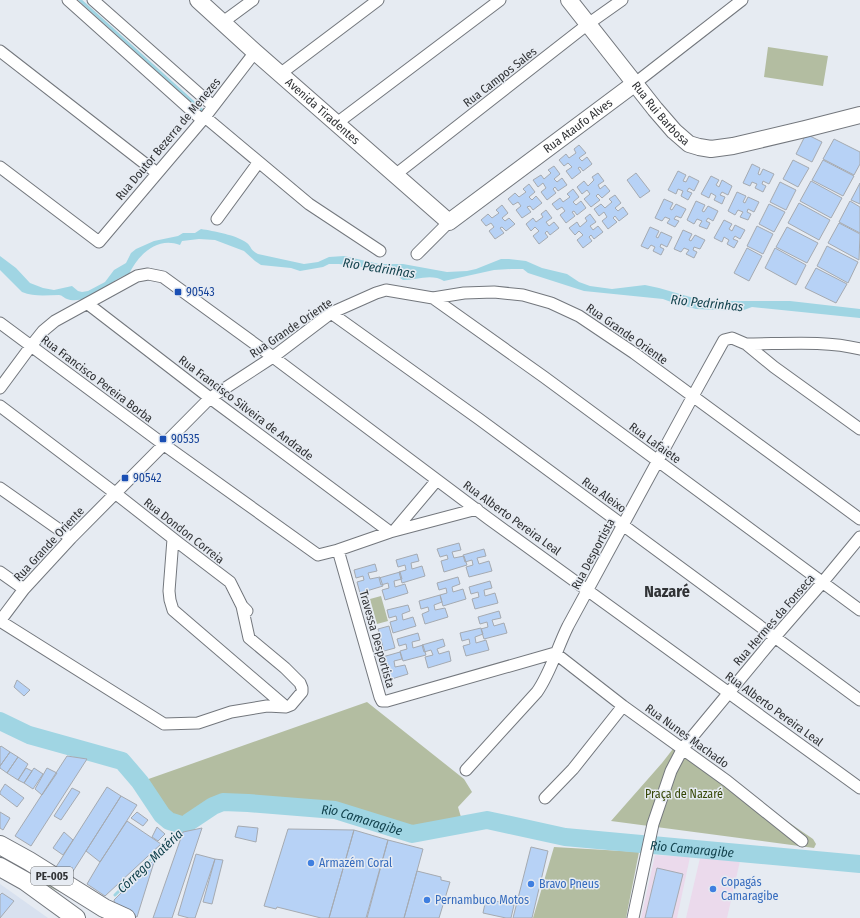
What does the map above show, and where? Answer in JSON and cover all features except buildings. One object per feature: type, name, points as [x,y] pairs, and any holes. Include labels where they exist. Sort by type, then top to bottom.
[{"type":"main road","name":"PE-005","points":[[0,845],[29,861],[104,908],[126,918]]},
{"type":"main road","name":"PE-005","points":[[0,868],[25,881],[76,918]]},
{"type":"street","points":[[68,0],[203,118],[258,163],[309,204],[380,251]]},
{"type":"street","points":[[93,0],[213,106]]},
{"type":"street","name":"Avenida Tiradentes","points":[[198,0],[449,222]]},
{"type":"street","points":[[224,22],[253,0]]},
{"type":"street","points":[[280,74],[378,0]]},
{"type":"street","points":[[337,123],[500,0]]},
{"type":"street","name":"Rua Rui Barbosa","points":[[569,0],[634,84],[674,130],[689,144],[711,148],[733,146],[860,115]]},
{"type":"street","name":"Rua Campos Sales","points":[[395,175],[588,24],[622,0]]},
{"type":"street","name":"Rua Ataufo Alves","points":[[417,254],[449,222],[634,84],[742,0]]},
{"type":"street","points":[[0,51],[157,173]]},
{"type":"street","name":"Rua Doutor Bezerra de Menezes","points":[[0,167],[99,242],[213,106],[255,52]]},
{"type":"street","points":[[217,219],[258,163]]},
{"type":"street","name":"Rua Alberto Pereira Leal","points":[[88,304],[137,276],[148,274],[163,277],[273,357],[477,510],[860,788]]},
{"type":"street","name":"Rua Grande Oriente","points":[[0,621],[24,589],[71,538],[210,398],[273,357],[331,313],[386,290],[433,298],[464,293],[494,292],[523,294],[551,303],[579,316],[692,396],[860,519]]},
{"type":"street","name":"Rua Lafaiete","points":[[433,298],[860,610]]},
{"type":"street","points":[[0,388],[43,331],[55,320],[88,304]]},
{"type":"street","name":"Rua Francisco Silveira de Andrade","points":[[88,304],[210,398],[392,532]]},
{"type":"street","name":"Rua Aleixo","points":[[331,313],[479,419],[860,700]]},
{"type":"street","name":"Rua Francisco Pereira Borba","points":[[0,323],[163,444],[318,556],[338,550]]},
{"type":"street","name":"Rua Desportista","points":[[466,770],[537,692],[546,679],[555,653],[692,396],[722,343],[728,338],[732,338],[746,344]]},
{"type":"street","points":[[746,344],[824,344],[848,346],[860,349]]},
{"type":"street","points":[[746,344],[774,367],[860,429]]},
{"type":"street","name":"Rua Dondon Correia","points":[[0,406],[230,582],[245,609],[249,638],[285,668],[300,683],[302,692],[290,705],[286,707]]},
{"type":"street","points":[[392,532],[437,480]]},
{"type":"street","points":[[0,488],[71,538]]},
{"type":"street","points":[[338,550],[392,532],[477,510]]},
{"type":"street","name":"Rua Hermes da Fonseca","points":[[633,918],[653,824],[671,771],[683,748],[860,537]]},
{"type":"street","points":[[173,539],[169,591],[173,610],[286,707]]},
{"type":"street","name":"Travessa Desportista","points":[[338,550],[382,701],[387,701],[555,653]]},
{"type":"street","points":[[0,572],[24,589]]},
{"type":"street","points":[[0,621],[164,724],[198,724],[231,712],[267,706],[286,707]]},
{"type":"street","name":"Rua Nunes Machado","points":[[555,653],[623,706],[727,781],[802,841]]},
{"type":"street","points":[[545,798],[573,769],[623,706]]},
{"type":"shaded area","points":[[655,855],[690,857],[677,918],[641,918]]},
{"type":"shaded area","name":"Copagás Camaragibe","points":[[700,858],[740,861],[727,918],[686,918]]},
{"type":"shaded area","points":[[0,884],[48,918],[0,918]]},
{"type":"green space","points":[[768,47],[828,56],[823,86],[764,77]]},
{"type":"green space","points":[[381,596],[388,621],[377,624],[370,599]]},
{"type":"green space","points":[[367,702],[464,779],[472,792],[458,807],[463,824],[412,834],[335,810],[223,802],[201,813],[185,826],[169,821],[162,815],[140,782]]},
{"type":"green space","name":"Praça de Nazaré","points":[[676,745],[813,839],[816,844],[814,848],[611,821]]},
{"type":"green space","points":[[554,847],[639,852],[626,918],[533,918]]},
{"type":"green space","points":[[0,854],[45,881],[62,893],[0,856]]},
{"type":"water","name":"Rio Pedrinhas","points":[[201,229],[225,234],[243,240],[253,251],[258,254],[304,264],[318,262],[329,257],[344,256],[379,264],[403,264],[447,272],[467,271],[501,259],[509,259],[526,261],[542,268],[567,274],[579,282],[590,286],[612,289],[645,285],[704,301],[790,301],[860,309],[860,318],[752,307],[741,311],[696,309],[663,299],[584,291],[528,273],[523,269],[494,270],[444,281],[434,277],[403,280],[397,274],[388,274],[362,267],[339,264],[329,264],[323,267],[300,271],[291,268],[261,265],[244,251],[215,240],[199,239],[182,241],[180,245],[164,243],[156,245],[143,254],[129,274],[115,281],[95,295],[81,300],[70,300],[60,295],[27,294],[22,292],[0,270],[0,256],[16,268],[30,283],[54,290],[72,286],[78,291],[88,291],[105,282],[114,270],[126,263],[131,253],[136,249],[154,241],[178,236],[183,233],[195,233]]},
{"type":"waterway","points":[[80,0],[203,111]]},
{"type":"waterway","name":"Rio Camaragibe","points":[[0,721],[29,735],[122,761],[140,782],[162,815],[169,821],[185,826],[213,806],[223,802],[248,803],[335,810],[412,834],[487,820],[565,837],[860,864]]},
{"type":"waterway","name":"Córrego Matéria","points":[[115,895],[185,826]]},
{"type":"place","name":"90543","points":[[178,292]]},
{"type":"place","name":"90535","points":[[163,439]]},
{"type":"place","name":"90542","points":[[125,478]]},
{"type":"place","name":"Armazém Coral","points":[[311,863]]},
{"type":"place","name":"Bravo Pneus","points":[[531,884]]},
{"type":"place","name":"Copagás Camaragibe","points":[[713,889]]},
{"type":"place","name":"Pernambuco Motos","points":[[427,900]]},
{"type":"district","name":"Nazaré","points":[[667,591]]}]
